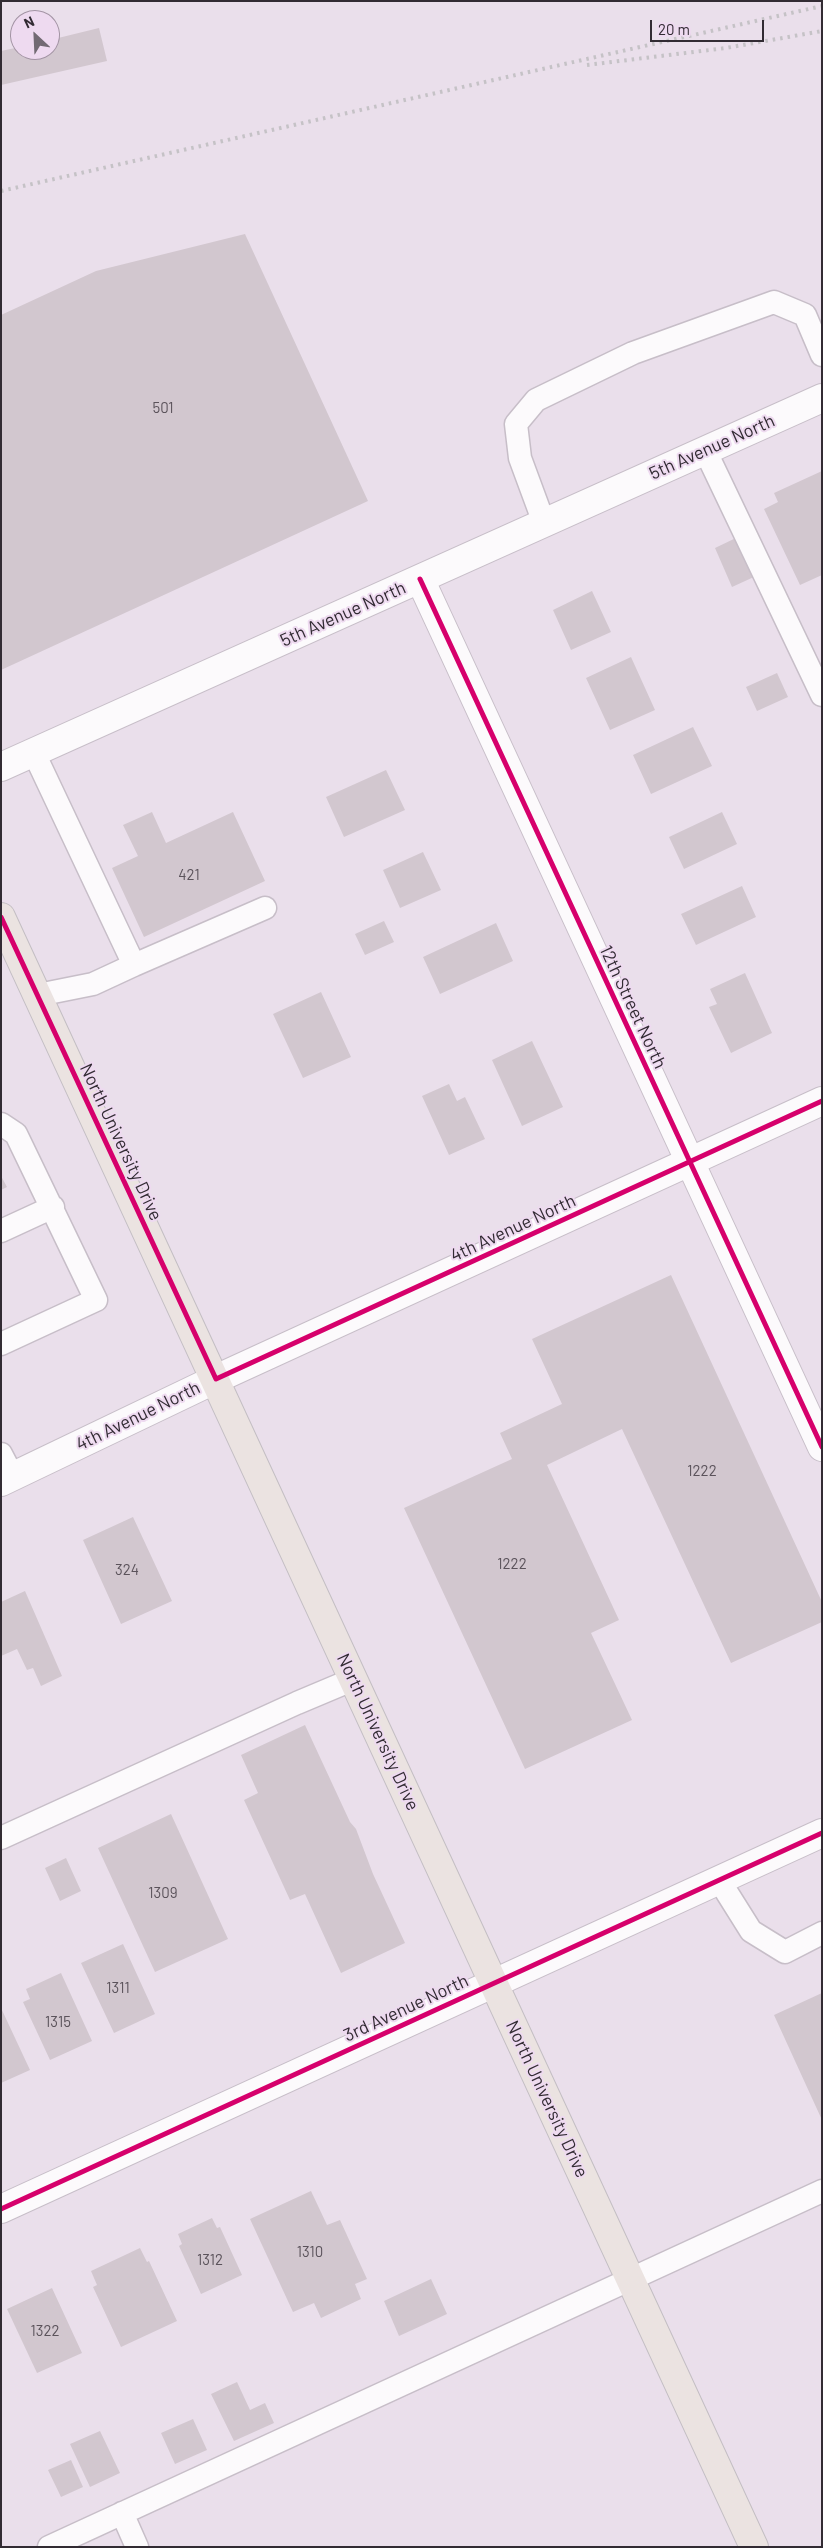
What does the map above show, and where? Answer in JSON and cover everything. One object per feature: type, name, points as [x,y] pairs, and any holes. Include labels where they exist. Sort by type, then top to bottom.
[{"type":"main road","name":"North University Drive","points":[[1,916],[754,2547]]},
{"type":"street","name":"5th Avenue North","points":[[1,768],[822,398]]},
{"type":"street","name":"12th Street North","points":[[420,579],[822,1447]]},
{"type":"street","name":"4th Avenue North","points":[[5,1471],[216,1379],[822,1101]]},
{"type":"street","name":"3rd Avenue North","points":[[1,2209],[822,1833]]},
{"type":"lane","points":[[544,523],[520,458],[516,424],[536,400],[633,353],[774,302],[805,315],[822,355]]},
{"type":"lane","points":[[705,450],[822,695]]},
{"type":"lane","points":[[34,753],[134,966]]},
{"type":"lane","points":[[38,996],[93,984],[265,908]]},
{"type":"lane","points":[[1,1124],[16,1134],[53,1207],[96,1300],[1,1344]]},
{"type":"lane","points":[[1,1231],[53,1207]]},
{"type":"lane","points":[[1,1838],[288,1707],[354,1679]]},
{"type":"lane","points":[[719,1880],[750,1931],[785,1952],[822,1933]]},
{"type":"lane","points":[[49,2547],[822,2191]]},
{"type":"lane","points":[[122,2513],[138,2547]]},
{"type":"building","points":[[99,28],[107,61],[1,85],[1,51],[10,49],[10,60],[60,60],[60,38]]},
{"type":"building","points":[[245,234],[368,501],[1,670],[1,315],[96,271]]},
{"type":"building","points":[[822,471],[822,575],[800,585],[764,509],[778,502],[774,493]]},
{"type":"building","points":[[738,537],[756,576],[732,587],[715,548]]},
{"type":"building","points":[[592,591],[611,632],[571,650],[553,610]]},
{"type":"building","points":[[631,657],[655,710],[610,730],[586,678]]},
{"type":"building","points":[[777,673],[788,697],[757,711],[746,687]]},
{"type":"building","points":[[693,727],[712,766],[651,794],[633,755]]},
{"type":"building","points":[[386,770],[405,810],[344,837],[326,797]]},
{"type":"building","points":[[152,812],[166,843],[233,812],[265,881],[144,937],[112,868],[138,856],[123,825]]},
{"type":"building","points":[[722,812],[737,844],[684,869],[669,837]]},
{"type":"building","points":[[423,852],[441,890],[400,908],[383,870]]},
{"type":"building","points":[[742,886],[756,917],[696,945],[681,914]]},
{"type":"building","points":[[384,921],[394,942],[365,955],[355,934]]},
{"type":"building","points":[[496,923],[513,961],[440,994],[423,957]]},
{"type":"building","points":[[745,973],[772,1033],[731,1053],[709,1007],[717,1004],[710,989]]},
{"type":"building","points":[[321,992],[351,1057],[303,1078],[273,1014]]},
{"type":"building","points":[[532,1041],[563,1107],[522,1126],[492,1060]]},
{"type":"building","points":[[449,1084],[457,1101],[465,1097],[485,1139],[449,1155],[422,1096]]},
{"type":"building","points":[[1,1176],[7,1187],[1,1190]]},
{"type":"building","points":[[671,1275],[822,1602],[822,1622],[731,1663],[622,1429],[547,1465],[619,1620],[591,1633],[632,1720],[525,1769],[404,1508],[512,1459],[500,1433],[562,1404],[532,1339]]},
{"type":"building","points":[[133,1517],[172,1601],[121,1624],[83,1540]]},
{"type":"building","points":[[25,1591],[62,1676],[41,1686],[33,1668],[27,1670],[17,1649],[1,1656],[1,1602]]},
{"type":"building","points":[[305,1725],[350,1822],[356,1829],[373,1874],[405,1943],[341,1973],[305,1894],[290,1900],[244,1800],[258,1793],[241,1755]]},
{"type":"building","points":[[171,1814],[228,1939],[155,1972],[98,1848]]},
{"type":"building","points":[[66,1858],[81,1891],[60,1901],[45,1868]]},
{"type":"building","points":[[123,1944],[155,2014],[114,2033],[81,1963]]},
{"type":"building","points":[[61,1973],[92,2041],[50,2060],[23,2002],[30,1999],[26,1989]]},
{"type":"building","points":[[822,1993],[822,2120],[774,2015]]},
{"type":"building","points":[[1,2008],[30,2070],[1,2083]]},
{"type":"building","points":[[311,2191],[327,2225],[340,2220],[367,2279],[355,2284],[361,2299],[321,2318],[314,2303],[293,2312],[250,2219]]},
{"type":"building","points":[[212,2218],[217,2228],[220,2227],[242,2275],[201,2294],[179,2246],[182,2244],[178,2234]]},
{"type":"building","points":[[140,2248],[147,2262],[149,2261],[177,2321],[121,2347],[93,2287],[97,2285],[91,2271]]},
{"type":"building","points":[[431,2279],[447,2314],[399,2336],[384,2301]]},
{"type":"building","points":[[52,2288],[82,2353],[37,2373],[7,2309]]},
{"type":"building","points":[[237,2382],[250,2410],[265,2403],[274,2423],[234,2441],[211,2394]]},
{"type":"building","points":[[193,2419],[207,2450],[175,2464],[161,2433]]},
{"type":"building","points":[[100,2431],[120,2473],[90,2487],[70,2444]]},
{"type":"building","points":[[71,2460],[83,2487],[61,2497],[48,2470]]},
{"type":"railway","points":[[1,191],[822,6]]},
{"type":"railway","points":[[587,65],[726,48],[822,31]]},
{"type":"cycle path","points":[[420,579],[822,1447]]},
{"type":"cycle path","points":[[1,917],[216,1379],[822,1101]]},
{"type":"cycle path","points":[[1,2209],[822,1833]]}]
